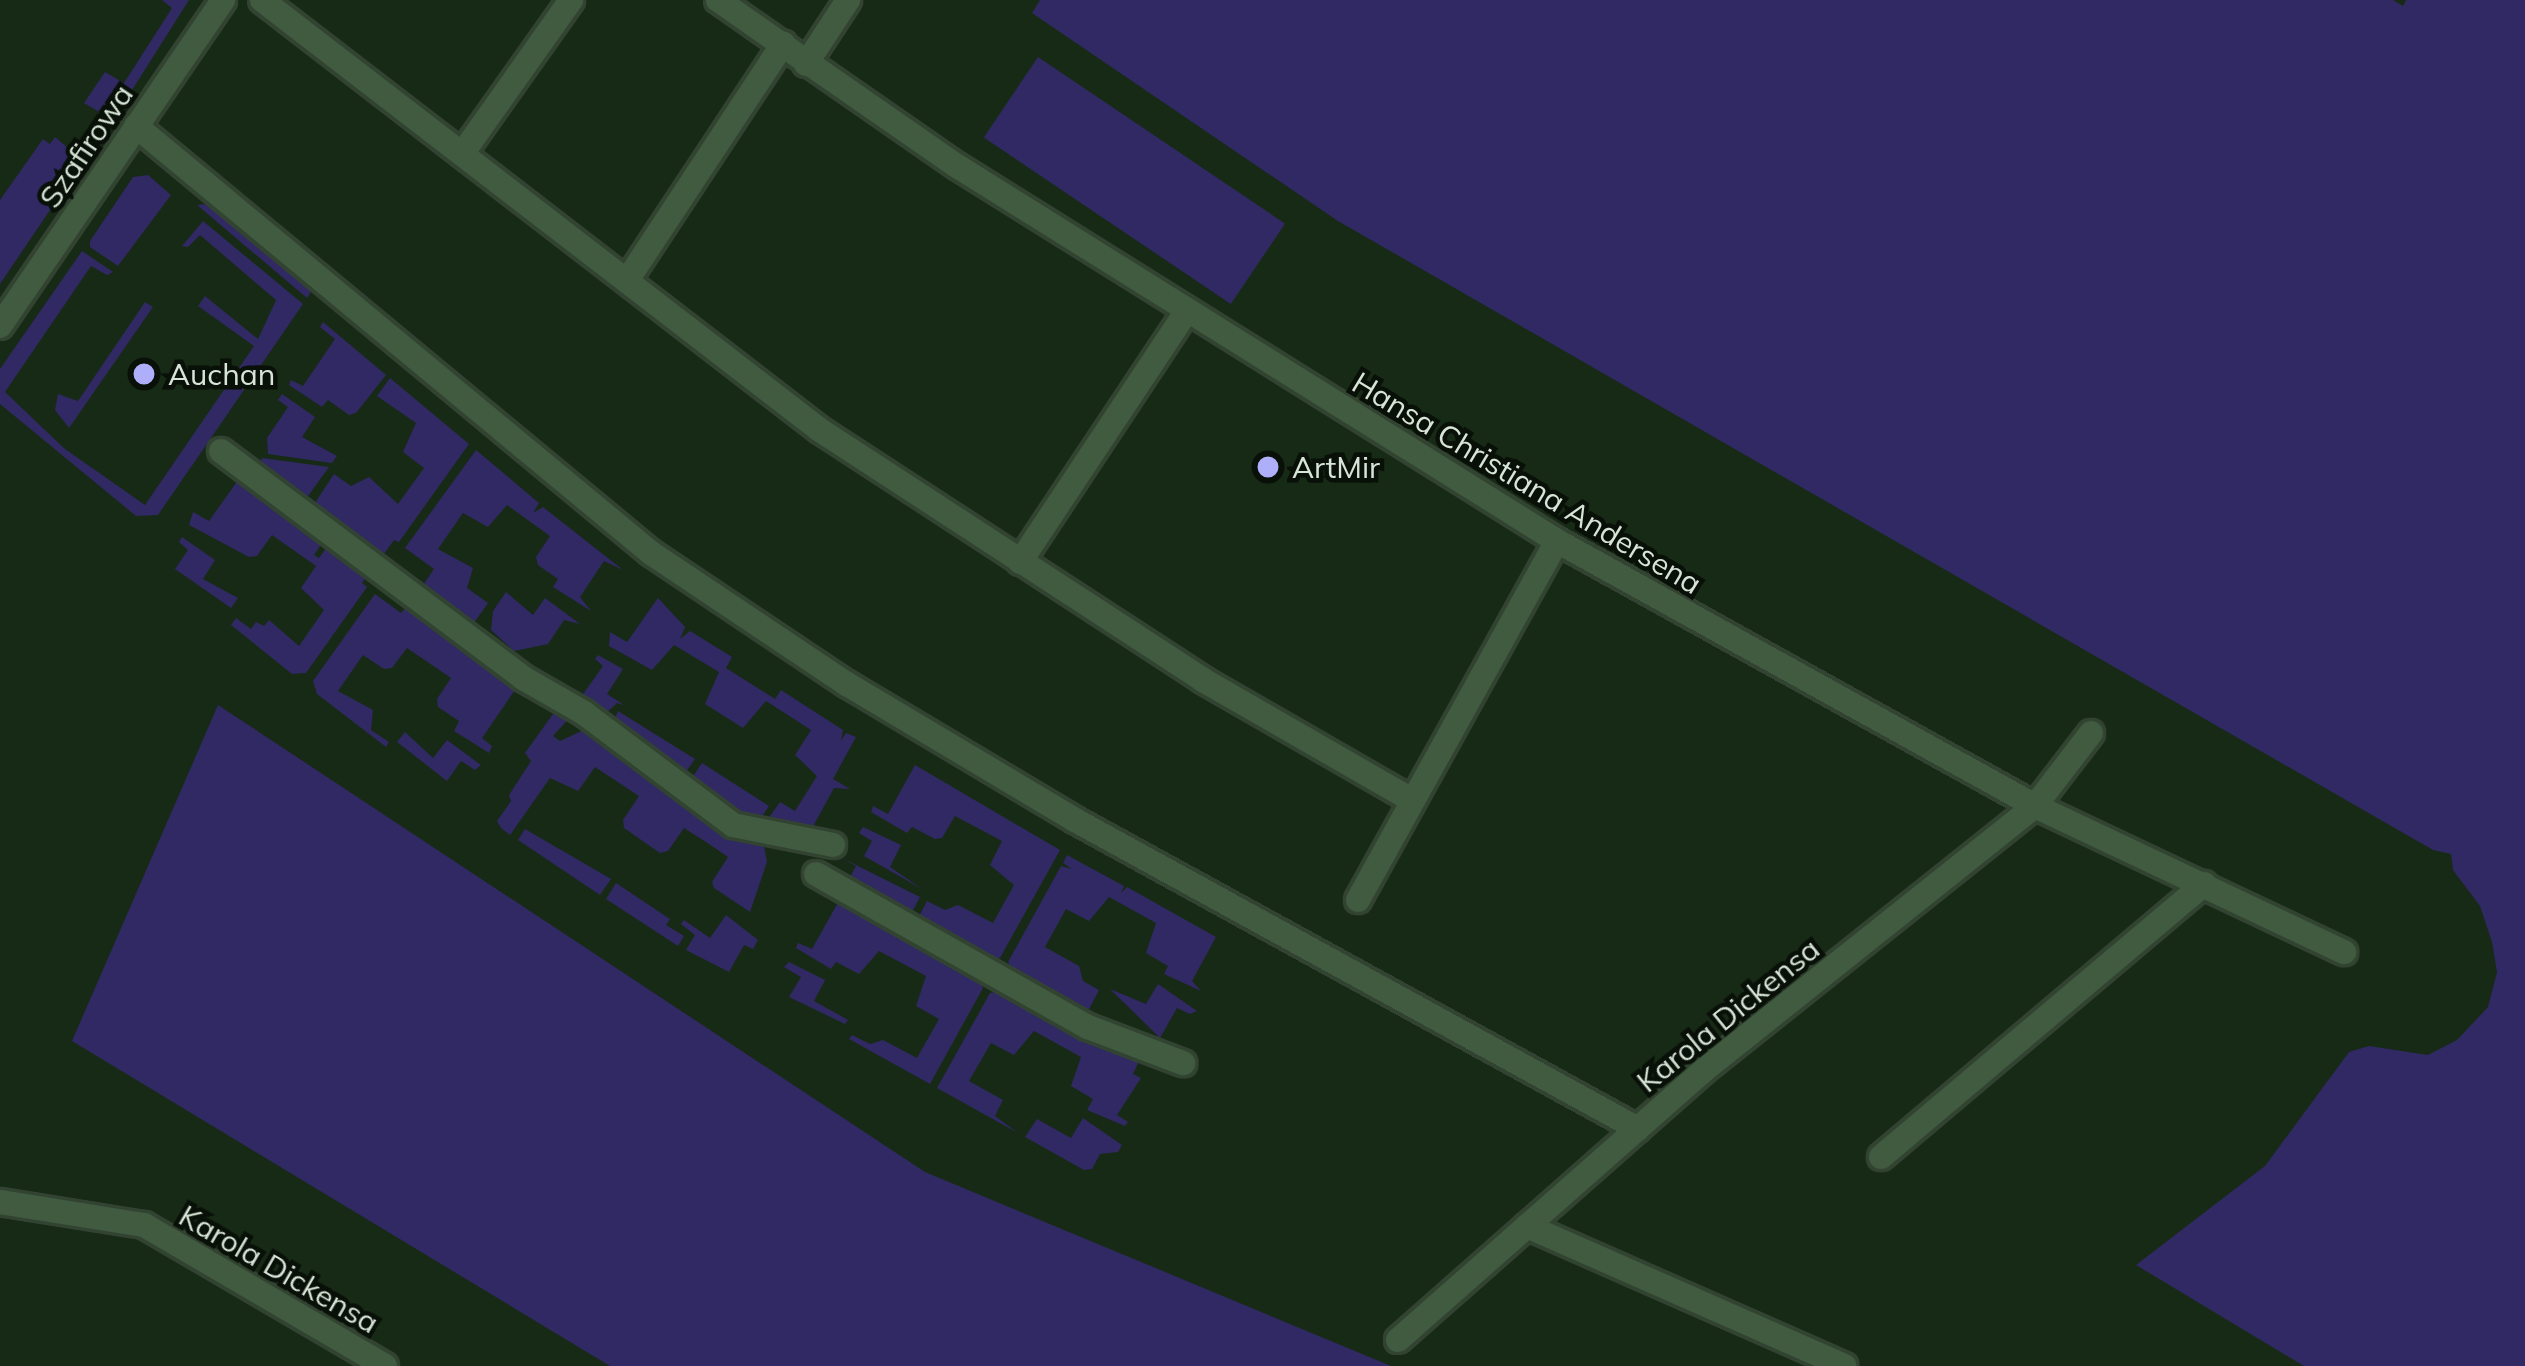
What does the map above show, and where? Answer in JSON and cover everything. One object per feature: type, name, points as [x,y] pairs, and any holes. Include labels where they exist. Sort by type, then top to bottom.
[{"type":"street","name":"Szafirowa","points":[[0,326],[223,0]]},
{"type":"street","points":[[262,0],[820,430],[1203,680],[1412,800]]},
{"type":"street","points":[[462,154],[571,0]]},
{"type":"street","name":"Hansa Christiana Andersena","points":[[718,0],[806,64],[1186,312],[1557,541],[2035,806],[2344,952]]},
{"type":"street","points":[[806,64],[848,0]]},
{"type":"street","points":[[628,279],[783,44]]},
{"type":"street","points":[[136,126],[651,553],[827,671],[1075,820],[1638,1129]]},
{"type":"street","points":[[1020,562],[1186,312]]},
{"type":"street","points":[[221,451],[523,678],[584,712],[733,825],[833,845]]},
{"type":"street","points":[[1358,900],[1557,541]]},
{"type":"street","name":"Karola Dickensa","points":[[1398,1340],[1638,1129],[2035,806],[2091,733]]},
{"type":"street","points":[[816,874],[1088,1027],[1183,1063]]},
{"type":"street","points":[[1881,1156],[2204,884]]},
{"type":"street","name":"Karola Dickensa","points":[[0,1202],[144,1225],[385,1366]]},
{"type":"street","points":[[1527,1226],[1844,1366]]},
{"type":"shaded area","points":[[162,0],[189,0],[120,109],[101,113],[84,103],[105,72],[124,83],[172,8]]},
{"type":"shaded area","points":[[1040,0],[2393,0],[2403,6],[2406,0],[2525,0],[2525,1366],[2304,1366],[2136,1265],[2265,1166],[2349,1052],[2369,1046],[2428,1055],[2457,1040],[2488,1007],[2497,972],[2492,942],[2480,906],[2453,870],[2451,854],[2433,850],[1338,221],[1032,13]]},
{"type":"shaded area","points":[[1038,57],[1285,224],[1231,304],[984,137]]},
{"type":"shaded area","points":[[55,137],[77,156],[75,173],[0,284],[0,200],[43,139],[50,144]]},
{"type":"shaded area","points":[[148,175],[171,195],[118,266],[90,247],[90,241],[133,177]]},
{"type":"shaded area","points":[[207,204],[313,289],[307,298],[197,205]]},
{"type":"shaded area","points":[[203,221],[303,304],[158,515],[136,516],[0,404],[0,369],[82,251],[113,272],[107,275],[91,266],[5,392],[65,449],[145,505],[254,346],[198,306],[205,296],[258,339],[276,300],[200,235],[188,247],[182,246]]},
{"type":"shaded area","points":[[145,302],[153,307],[69,428],[55,410],[58,394],[78,401]]},
{"type":"shaded area","points":[[323,322],[386,375],[356,413],[349,415],[328,400],[322,407],[289,385],[291,380],[303,386],[335,339],[320,327]]},
{"type":"shaded area","points":[[390,378],[469,444],[399,542],[394,540],[379,561],[311,509],[334,474],[351,486],[369,477],[398,504],[424,468],[403,452],[416,423],[377,396]]},
{"type":"shaded area","points":[[282,394],[315,417],[302,437],[337,456],[332,463],[268,454],[267,438],[288,407],[278,400]]},
{"type":"shaded area","points":[[476,450],[539,503],[533,513],[543,507],[623,570],[604,561],[580,597],[591,611],[553,587],[558,579],[538,565],[536,557],[550,536],[507,505],[488,527],[463,513],[438,549],[473,568],[467,588],[488,603],[469,630],[419,591],[434,569],[405,548]]},
{"type":"shaded area","points":[[262,458],[329,467],[303,503],[257,467]]},
{"type":"shaded area","points":[[241,476],[324,540],[314,555],[319,558],[329,544],[368,574],[362,583],[367,587],[306,673],[292,674],[231,625],[236,618],[251,629],[256,622],[264,626],[269,620],[299,646],[324,610],[301,588],[316,566],[272,535],[257,556],[249,557],[189,525],[193,512],[209,521]]},
{"type":"shaded area","points":[[182,537],[215,560],[203,579],[238,598],[231,608],[175,569],[188,550],[179,542]]},
{"type":"shaded area","points":[[506,592],[533,615],[545,598],[580,624],[564,620],[548,644],[514,651],[491,630],[493,611]]},
{"type":"shaded area","points":[[375,594],[401,613],[408,604],[517,687],[482,738],[492,746],[489,753],[454,731],[459,721],[438,707],[437,699],[451,678],[407,648],[392,668],[384,669],[363,655],[338,691],[373,710],[371,730],[389,742],[386,747],[317,694],[313,681]]},
{"type":"shaded area","points":[[658,598],[685,627],[680,639],[690,631],[732,657],[726,668],[775,699],[781,690],[843,730],[841,741],[846,733],[856,737],[833,779],[850,789],[834,788],[810,832],[765,823],[780,802],[795,811],[817,776],[795,755],[811,730],[766,701],[743,728],[705,704],[719,672],[674,645],[652,670],[609,646],[610,632],[627,642]]},
{"type":"shaded area","points":[[598,655],[623,669],[607,694],[624,705],[617,703],[602,717],[581,697],[603,666],[595,659]]},
{"type":"shaded area","points":[[218,705],[925,1172],[1391,1366],[610,1366],[72,1041]]},
{"type":"shaded area","points":[[618,711],[695,759],[681,779],[612,725]]},
{"type":"shaded area","points":[[553,714],[572,715],[553,736],[560,741],[588,728],[763,841],[767,862],[750,912],[714,888],[712,882],[728,857],[684,828],[668,851],[660,853],[624,828],[623,820],[639,796],[595,767],[578,791],[550,778],[510,835],[501,828],[497,821],[531,761],[525,753]]},
{"type":"shaded area","points":[[405,732],[433,758],[447,740],[481,765],[475,770],[461,761],[447,781],[397,742]]},
{"type":"shaded area","points":[[702,763],[769,806],[758,822],[736,818],[688,784]]},
{"type":"shaded area","points":[[915,765],[1060,850],[1000,958],[986,960],[916,922],[927,901],[945,910],[958,905],[993,923],[1014,885],[990,865],[1002,841],[955,816],[942,838],[935,839],[912,827],[907,833],[871,812],[873,806],[888,814]]},
{"type":"shaded area","points":[[863,827],[901,845],[890,867],[922,889],[864,856],[872,841],[859,833]]},
{"type":"shaded area","points":[[525,829],[611,879],[600,895],[518,840]]},
{"type":"shaded area","points":[[1067,855],[1124,886],[1121,893],[1127,887],[1216,937],[1192,981],[1201,991],[1164,974],[1168,966],[1146,953],[1156,923],[1109,897],[1089,921],[1066,909],[1045,947],[1079,966],[1083,981],[1099,990],[1086,1015],[1014,972],[1008,962],[1061,866],[1072,869],[1063,863]]},
{"type":"shaded area","points":[[840,857],[920,897],[909,918],[847,883],[856,866]]},
{"type":"shaded area","points":[[616,883],[670,919],[666,925],[684,936],[678,946],[606,899]]},
{"type":"shaded area","points":[[840,899],[977,975],[983,988],[930,1084],[849,1039],[852,1035],[870,1044],[883,1040],[917,1058],[939,1019],[916,1006],[926,976],[879,951],[859,974],[836,962],[831,969],[796,948],[798,943],[812,949]]},
{"type":"shaded area","points":[[726,915],[758,940],[753,949],[744,945],[729,972],[686,950],[695,935],[681,924],[684,920],[710,938]]},
{"type":"shaded area","points":[[789,962],[825,980],[814,1001],[848,1020],[845,1024],[789,997],[801,977],[784,967]]},
{"type":"shaded area","points":[[1158,984],[1197,1011],[1190,1014],[1177,1008],[1160,1038],[1110,989],[1146,1004]]},
{"type":"shaded area","points":[[1005,990],[1141,1057],[1133,1074],[1141,1078],[1117,1115],[1128,1122],[1125,1126],[1087,1110],[1093,1099],[1071,1086],[1081,1057],[1034,1031],[1014,1055],[991,1043],[969,1081],[1003,1100],[995,1116],[1018,1133],[937,1088],[990,993]]},
{"type":"shaded area","points":[[1083,1118],[1122,1145],[1118,1152],[1100,1154],[1092,1169],[1084,1170],[1025,1137],[1037,1119],[1071,1138]]},
{"type":"place","name":"Auchan","points":[[144,374]]},
{"type":"place","name":"ArtMir","points":[[1268,467]]}]
